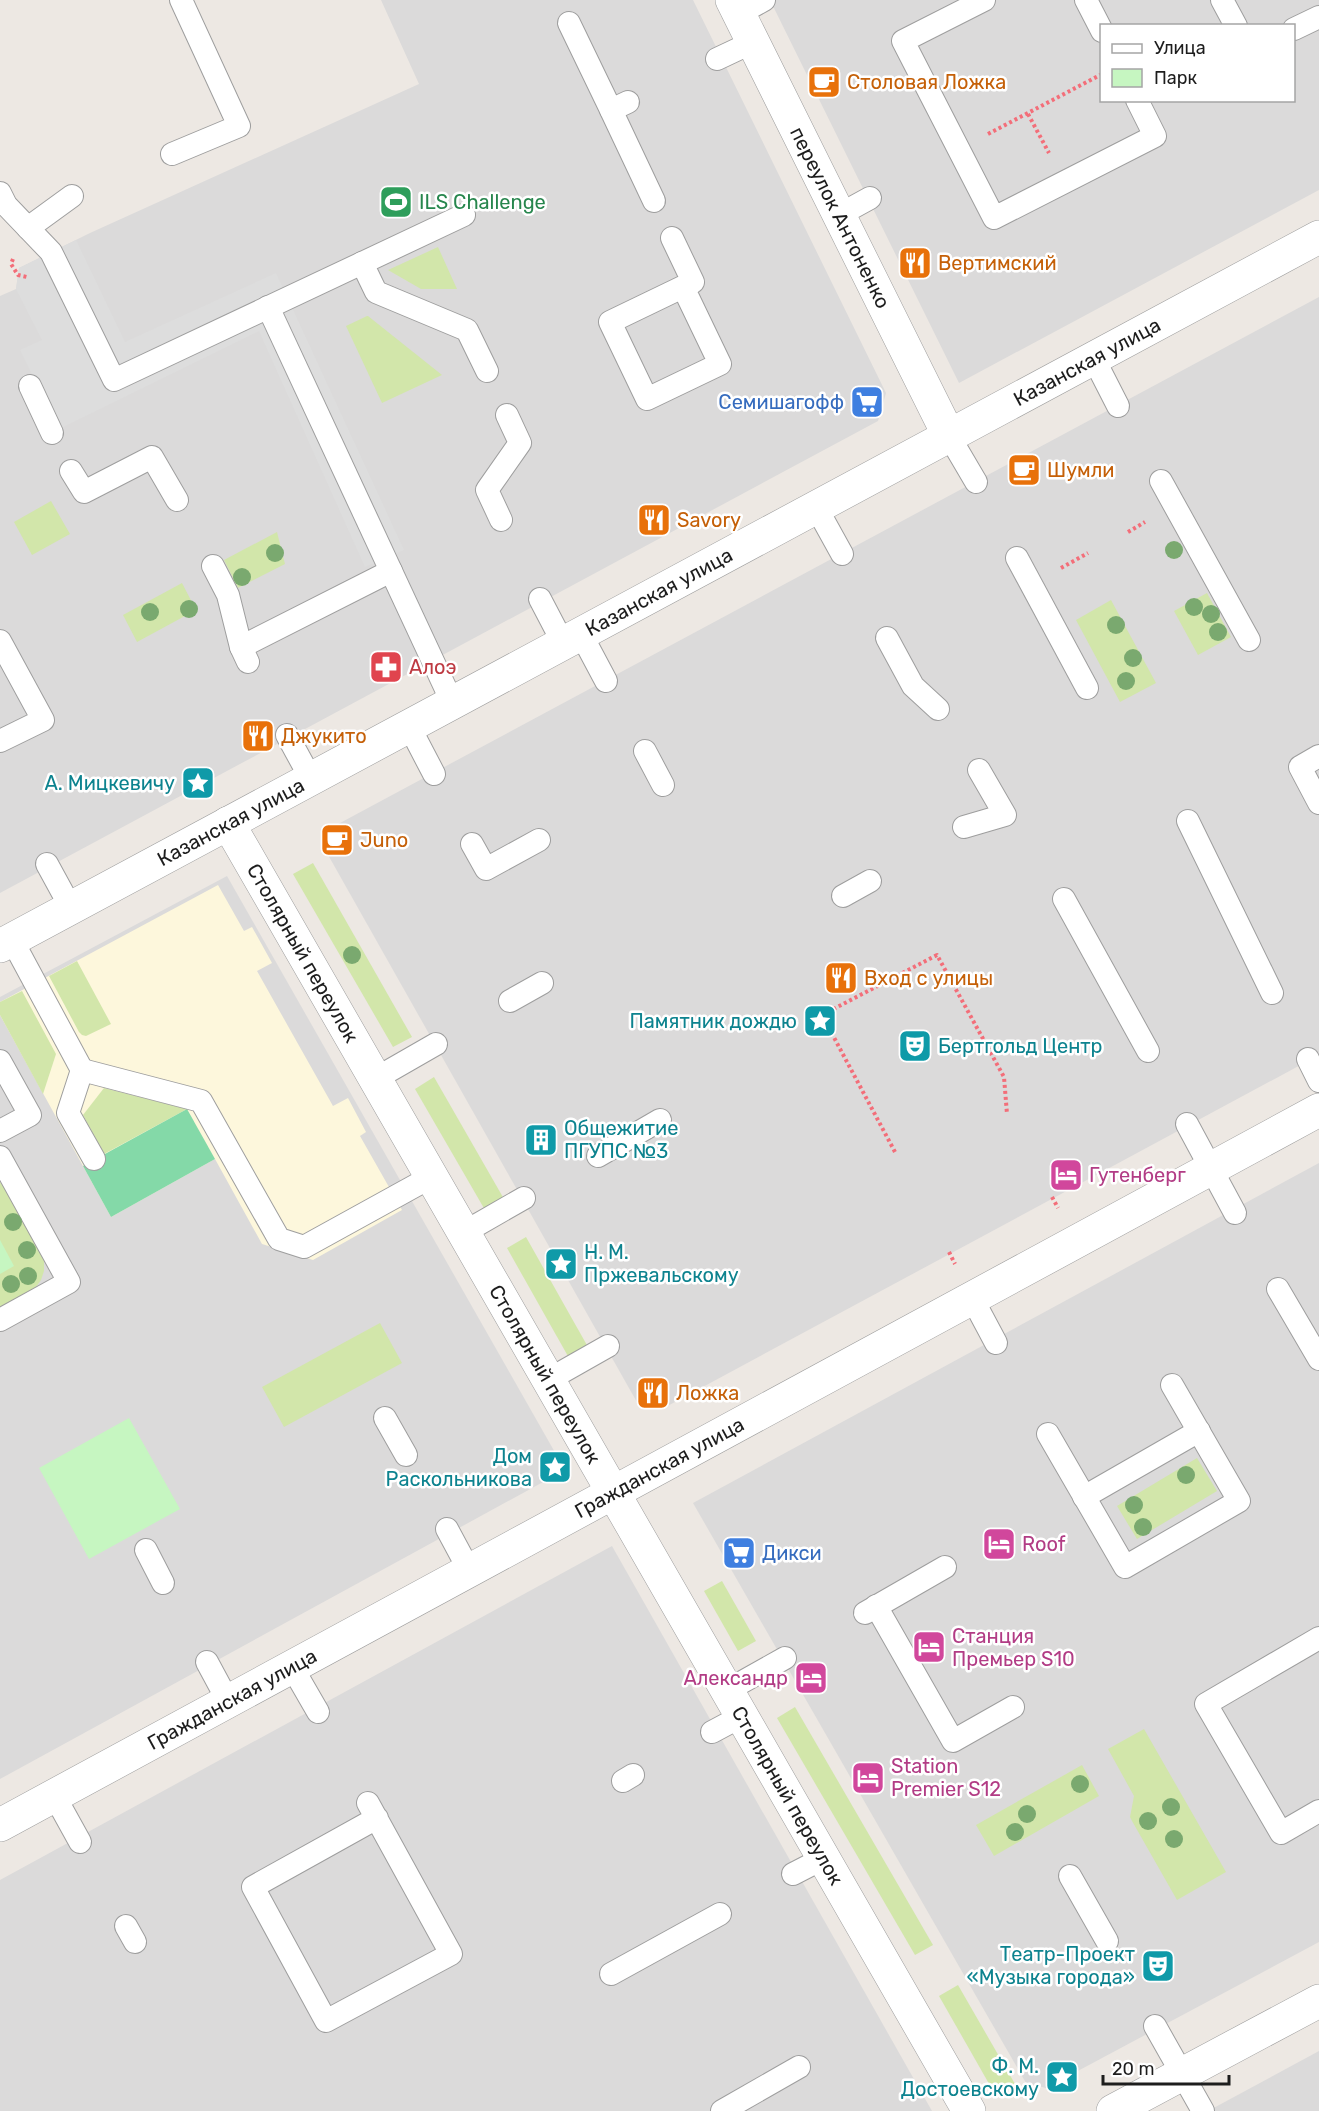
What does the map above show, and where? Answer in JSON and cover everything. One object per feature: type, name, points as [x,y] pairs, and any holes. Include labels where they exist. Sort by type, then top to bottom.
[{"type":"street","name":"переулок Антоненко","points":[[747,14],[838,215],[949,436]]},
{"type":"street","name":"Казанская улица","points":[[6,943],[1319,237]]},
{"type":"street","name":"Столярный переулок","points":[[228,823],[969,2111]]},
{"type":"street","name":"Гражданская улица","points":[[2,1820],[54,1795],[292,1667],[1319,1110]]},
{"type":"street","points":[[1113,2111],[1319,2001]]},
{"type":"lane","points":[[172,154],[239,126],[181,0]]},
{"type":"lane","points":[[984,0],[903,41],[950,155],[994,218],[1155,136],[1138,102]]},
{"type":"lane","points":[[1086,0],[1100,29]]},
{"type":"lane","points":[[1222,0],[1235,24]]},
{"type":"lane","points":[[717,59],[747,14]]},
{"type":"lane","points":[[1295,28],[1319,17]]},
{"type":"lane","points":[[569,23],[620,106],[654,201]]},
{"type":"lane","points":[[28,228],[72,196]]},
{"type":"lane","points":[[838,215],[870,198]]},
{"type":"lane","points":[[2,202],[51,252],[114,380],[464,215]]},
{"type":"lane","points":[[672,238],[693,282],[610,322],[647,399],[720,364],[683,287]]},
{"type":"lane","points":[[362,263],[376,292],[467,330],[487,371]]},
{"type":"lane","points":[[268,307],[453,702]]},
{"type":"lane","points":[[1094,359],[1118,406]]},
{"type":"lane","points":[[30,386],[52,433]]},
{"type":"lane","points":[[501,520],[487,490],[520,443],[507,415]]},
{"type":"lane","points":[[949,436],[976,482]]},
{"type":"lane","points":[[71,471],[84,492],[152,457],[177,500]]},
{"type":"lane","points":[[1161,481],[1249,640]]},
{"type":"lane","points":[[816,507],[842,554]]},
{"type":"lane","points":[[1017,558],[1087,688]]},
{"type":"lane","points":[[213,566],[228,595],[245,654],[391,571]]},
{"type":"lane","points":[[540,599],[606,681]]},
{"type":"lane","points":[[887,638],[913,686],[938,709]]},
{"type":"lane","points":[[0,641],[43,720],[0,741]]},
{"type":"lane","points":[[409,726],[434,774]]},
{"type":"lane","points":[[287,735],[311,779]]},
{"type":"lane","points":[[645,751],[663,785]]},
{"type":"lane","points":[[1319,756],[1300,767],[1319,803]]},
{"type":"lane","points":[[964,827],[1005,815],[979,770]]},
{"type":"lane","points":[[1188,821],[1272,993]]},
{"type":"lane","points":[[472,844],[486,869],[539,840]]},
{"type":"lane","points":[[47,864],[71,908]]},
{"type":"lane","points":[[843,896],[870,881]]},
{"type":"lane","points":[[1064,899],[1148,1051]]},
{"type":"lane","points":[[6,943],[82,1070],[201,1101],[279,1239],[304,1247],[431,1177]]},
{"type":"lane","points":[[510,1001],[542,983]]},
{"type":"lane","points":[[375,1079],[436,1044]]},
{"type":"lane","points":[[1308,1059],[1319,1081]]},
{"type":"lane","points":[[0,1060],[30,1115],[0,1131]]},
{"type":"lane","points":[[82,1070],[68,1113],[94,1159]]},
{"type":"lane","points":[[598,1156],[660,1120]]},
{"type":"lane","points":[[1187,1124],[1235,1213]]},
{"type":"lane","points":[[0,1156],[69,1282],[0,1320]]},
{"type":"lane","points":[[463,1233],[524,1198]]},
{"type":"lane","points":[[1278,1289],[1319,1359]]},
{"type":"lane","points":[[972,1298],[996,1343]]},
{"type":"lane","points":[[548,1380],[608,1346]]},
{"type":"lane","points":[[1047,1434],[1125,1567],[1239,1502],[1172,1385]]},
{"type":"lane","points":[[385,1418],[406,1455]]},
{"type":"lane","points":[[1084,1497],[1198,1431]]},
{"type":"lane","points":[[447,1530],[469,1570]]},
{"type":"lane","points":[[146,1550],[163,1583]]},
{"type":"lane","points":[[945,1567],[871,1609],[953,1741],[1013,1707]]},
{"type":"lane","points":[[1319,1638],[1206,1704],[1281,1833],[1319,1811]]},
{"type":"lane","points":[[712,1732],[735,1703],[785,1658]]},
{"type":"lane","points":[[207,1662],[228,1701]]},
{"type":"lane","points":[[292,1667],[318,1712]]},
{"type":"lane","points":[[54,1795],[80,1842]]},
{"type":"lane","points":[[372,1811],[451,1954],[326,2021],[253,1887],[372,1811]]},
{"type":"lane","points":[[793,1874],[824,1858]]},
{"type":"lane","points":[[1070,1876],[1107,1941]]},
{"type":"lane","points":[[611,1974],[720,1914]]},
{"type":"lane","points":[[1155,2026],[1203,2111]]},
{"type":"lane","points":[[722,2111],[799,2067]]},
{"type":"path","points":[[950,155],[1100,75]]},
{"type":"path","points":[[1028,114],[1064,182]]},
{"type":"path","points":[[895,1152],[822,1015],[936,955],[1004,1077],[1007,1114]]},
{"type":"path","points":[[1052,1197],[1058,1208]]},
{"type":"path","points":[[949,1252],[955,1264]]},
{"type":"shaded area","points":[[381,0],[693,0],[886,393],[878,421],[0,893],[0,296],[16,289],[19,268],[90,233],[419,84]]},
{"type":"shaded area","points":[[770,0],[1319,0],[1319,190],[959,383]]},
{"type":"shaded area","points":[[76,240],[125,342],[276,273],[404,550],[365,567],[259,331],[59,429],[20,350],[42,340],[16,289],[19,268]]},
{"type":"shaded area","points":[[1319,297],[1319,1055],[662,1409],[638,1404],[323,846],[327,830]]},
{"type":"shaded area","points":[[227,876],[565,1470],[0,1779],[0,997]]},
{"type":"shaded area","points":[[218,885],[244,931],[252,927],[272,963],[257,971],[333,1106],[348,1098],[366,1132],[360,1136],[402,1210],[313,1260],[262,1244],[215,1159],[111,1217],[0,1015],[0,1002]]},
{"type":"shaded area","points":[[1319,1163],[1319,1942],[1046,2088],[1026,2083],[693,1503]]},
{"type":"shaded area","points":[[612,1546],[932,2111],[0,2111],[0,1880]]},
{"type":"shaded area","points":[[1319,2051],[1319,2111],[1208,2111]]},
{"type":"green space","points":[[438,247],[457,289],[421,289],[388,270]]},
{"type":"green space","points":[[368,316],[442,375],[382,403],[346,326]]},
{"type":"green space","points":[[51,501],[70,534],[32,555],[14,522]]},
{"type":"green space","points":[[277,532],[285,564],[238,588],[224,560]]},
{"type":"green space","points":[[182,583],[196,610],[137,642],[123,615]]},
{"type":"green space","points":[[1207,593],[1231,637],[1198,655],[1174,611]]},
{"type":"green space","points":[[1111,600],[1156,683],[1120,702],[1076,620]]},
{"type":"green space","points":[[313,863],[412,1037],[393,1047],[293,874]]},
{"type":"green space","points":[[77,961],[111,1024],[86,1036],[79,1032],[49,976]]},
{"type":"green space","points":[[22,991],[56,1054],[43,1094],[0,1015],[0,1002]]},
{"type":"green space","points":[[434,1077],[504,1199],[485,1210],[415,1089]]},
{"type":"green space","points":[[104,1088],[187,1109],[104,1154],[83,1115]]},
{"type":"green space","points":[[187,1109],[215,1159],[111,1217],[83,1166]]},
{"type":"green space","points":[[0,1182],[7,1190],[40,1252],[44,1261],[44,1271],[36,1287],[0,1309]]},
{"type":"green space","points":[[526,1237],[588,1347],[569,1358],[507,1248]]},
{"type":"green space","points":[[0,1240],[14,1266],[0,1274]]},
{"type":"green space","points":[[380,1323],[402,1363],[284,1427],[262,1387]]},
{"type":"green space","points":[[129,1418],[180,1509],[89,1559],[39,1468]]},
{"type":"green space","points":[[1197,1458],[1217,1491],[1137,1539],[1117,1506]]},
{"type":"green space","points":[[722,1581],[756,1641],[738,1651],[704,1591]]},
{"type":"green space","points":[[795,1707],[933,1945],[915,1955],[777,1718]]},
{"type":"green space","points":[[1144,1729],[1226,1872],[1177,1900],[1130,1817],[1134,1796],[1108,1749]]},
{"type":"green space","points":[[1082,1765],[1099,1796],[994,1856],[976,1825]]},
{"type":"green space","points":[[958,1985],[1015,2084],[996,2096],[939,1996]]},
{"type":"place","name":"Столовая Ложка","points":[[824,82]]},
{"type":"place","name":"ILS Challenge","points":[[396,202]]},
{"type":"place","name":"Вертимский","points":[[915,263]]},
{"type":"place","name":"Семишагофф","points":[[867,402]]},
{"type":"place","name":"Шумли","points":[[1024,470]]},
{"type":"place","name":"Savory","points":[[654,520]]},
{"type":"place","name":"Алоэ","points":[[386,667]]},
{"type":"place","name":"Джукито","points":[[258,736]]},
{"type":"place","name":"А. Мицкевичу","points":[[198,783]]},
{"type":"place","name":"Juno","points":[[337,840]]},
{"type":"place","name":"Вход с улицы","points":[[841,978]]},
{"type":"place","name":"Памятник дождю","points":[[820,1021]]},
{"type":"place","name":"Бертгольд Центр","points":[[915,1046]]},
{"type":"place","name":"Общежитие ПГУПС №3","points":[[541,1140]]},
{"type":"place","name":"Гутенберг","points":[[1066,1175]]},
{"type":"place","name":"Н. М. Пржевальскому","points":[[561,1264]]},
{"type":"place","name":"Ложка","points":[[653,1393]]},
{"type":"place","name":"Дом Раскольникова","points":[[555,1467]]},
{"type":"place","name":"Roof","points":[[999,1544]]},
{"type":"place","name":"Дикси","points":[[739,1553]]},
{"type":"place","name":"Станция Премьер S10","points":[[929,1647]]},
{"type":"place","name":"Александр","points":[[811,1678]]},
{"type":"place","name":"Station Premier S12","points":[[868,1778]]},
{"type":"place","name":"Театр-Проект «Музыка города»","points":[[1158,1966]]},
{"type":"place","name":"Ф. М. Достоевскому","points":[[1062,2077]]}]
